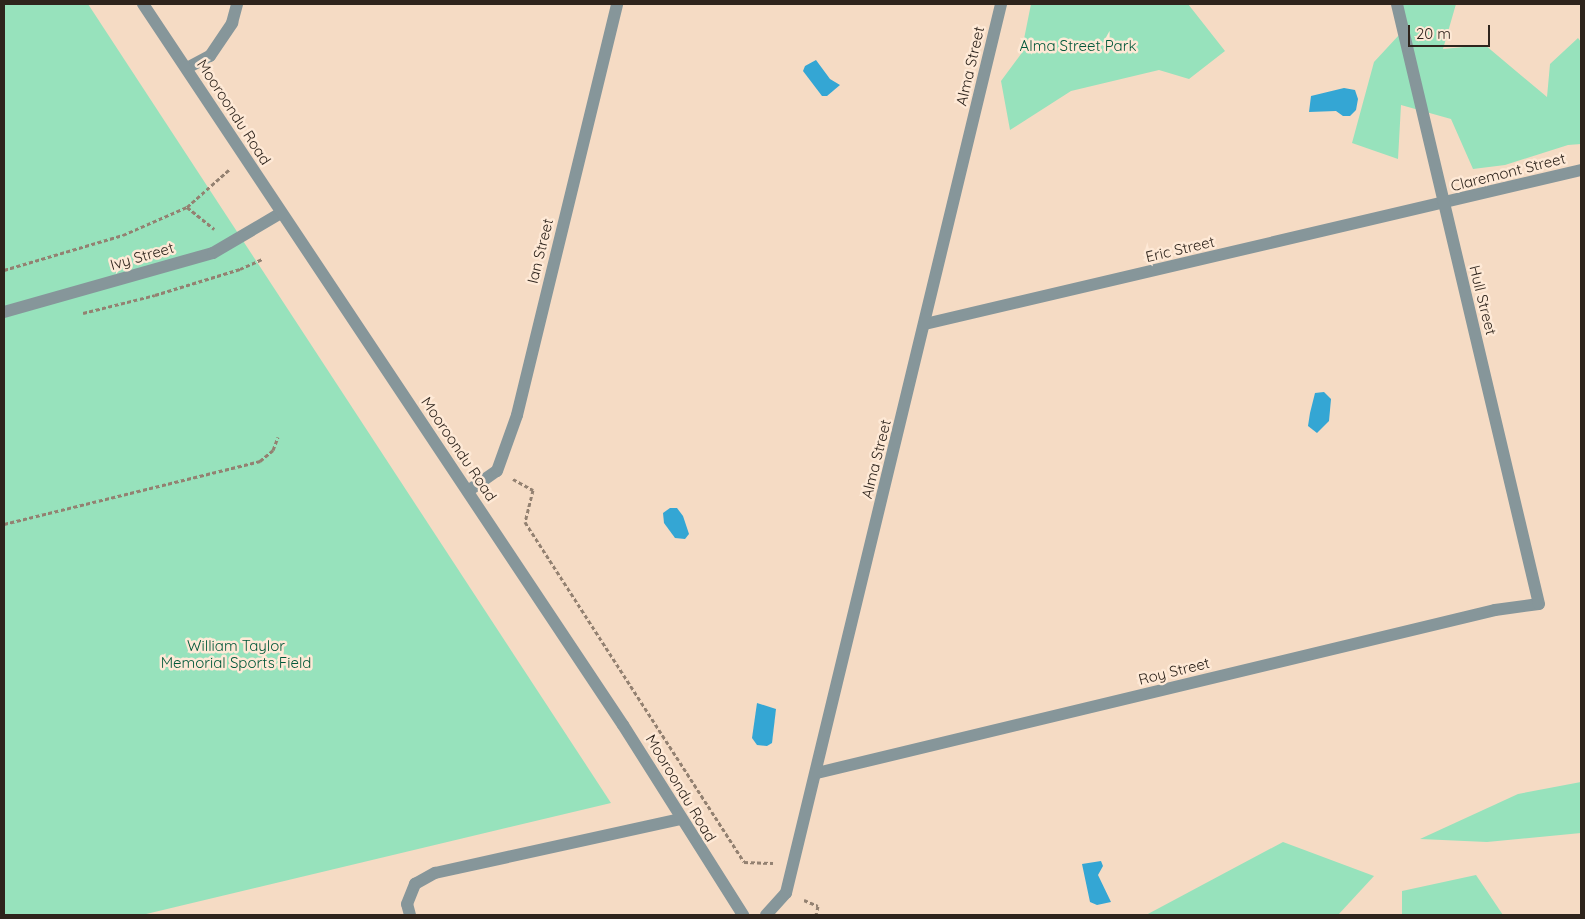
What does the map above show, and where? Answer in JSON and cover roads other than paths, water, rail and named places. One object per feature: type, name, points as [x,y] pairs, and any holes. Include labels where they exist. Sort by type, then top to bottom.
[{"type":"street","name":"Mooroondu Road","points":[[143,4],[618,717],[743,915]]},
{"type":"street","points":[[187,68],[210,56],[232,23],[236,4]]},
{"type":"street","name":"Ian Street","points":[[468,491],[497,471],[517,416],[617,4]]},
{"type":"street","name":"Alma Street","points":[[766,915],[786,893],[817,773],[1001,4]]},
{"type":"street","name":"Hull Street","points":[[1397,4],[1443,205],[1539,604]]},
{"type":"street","name":"Claremont Street","points":[[1443,205],[1581,170]]},
{"type":"street","name":"Eric Street","points":[[925,324],[1443,205]]},
{"type":"street","name":"Ivy Street","points":[[4,312],[213,253],[281,213]]},
{"type":"street","name":"Roy Street","points":[[817,773],[1495,610],[1539,604]]},
{"type":"street","points":[[410,915],[407,904],[415,884],[435,873],[681,819]]},
{"type":"water","points":[[816,60],[830,79],[840,85],[827,96],[822,96],[803,71],[805,66]]},
{"type":"water","points":[[1344,88],[1355,90],[1358,99],[1356,110],[1350,116],[1343,116],[1336,111],[1309,112],[1311,96]]},
{"type":"water","points":[[1324,392],[1331,399],[1329,421],[1317,433],[1308,426],[1310,413],[1315,393]]},
{"type":"water","points":[[670,508],[677,508],[683,516],[689,534],[685,539],[675,538],[664,523],[663,513]]},
{"type":"water","points":[[757,703],[776,709],[772,743],[767,746],[757,745],[752,738]]},
{"type":"water","points":[[1101,861],[1103,866],[1098,875],[1111,902],[1097,905],[1090,902],[1082,864]]},
{"type":"park label","name":"Alma Street Park","points":[[1078,46]]},
{"type":"park label","name":"William Taylor Memorial Sports Field","points":[[236,654]]}]
